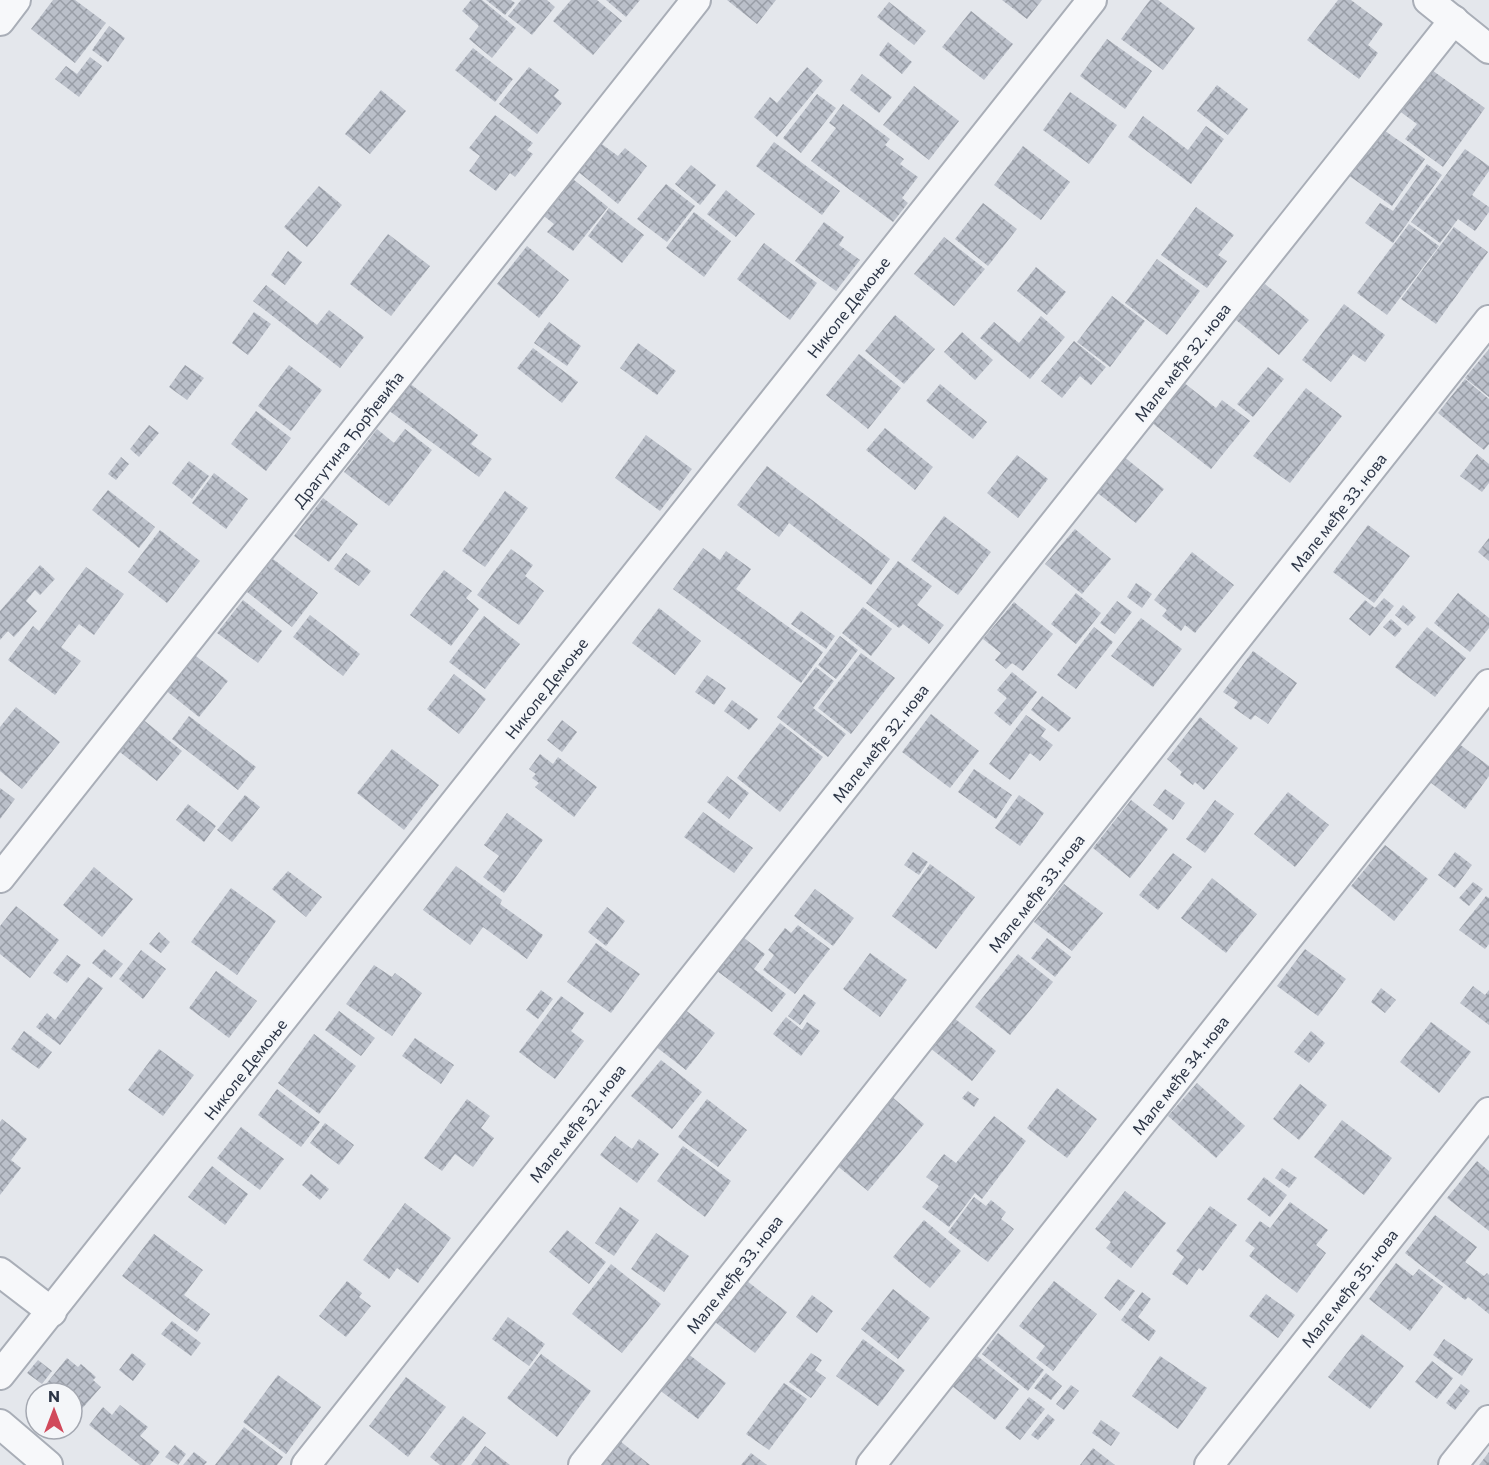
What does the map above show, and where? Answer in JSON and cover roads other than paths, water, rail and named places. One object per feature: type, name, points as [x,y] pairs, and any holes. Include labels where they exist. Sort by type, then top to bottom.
[{"type":"street","points":[[0,21],[16,0]]},
{"type":"street","name":"Драгутина Ђорђевића","points":[[0,878],[696,0]]},
{"type":"street","name":"Николе Демоње","points":[[0,1375],[1092,0]]},
{"type":"street","points":[[1428,0],[1489,49]]},
{"type":"street","name":"Мале међе 32. нова","points":[[306,1465],[1454,20]]},
{"type":"street","name":"Мале међе 33. нова","points":[[583,1465],[1489,320]]},
{"type":"street","name":"Мале међе 34. нова","points":[[871,1465],[1489,684]]},
{"type":"street","name":"Мале међе 35. нова","points":[[1209,1465],[1489,1112]]},
{"type":"street","points":[[0,1272],[52,1312]]},
{"type":"street","points":[[1454,1465],[1489,1420]]},
{"type":"street","points":[[0,1424],[48,1465]]}]
